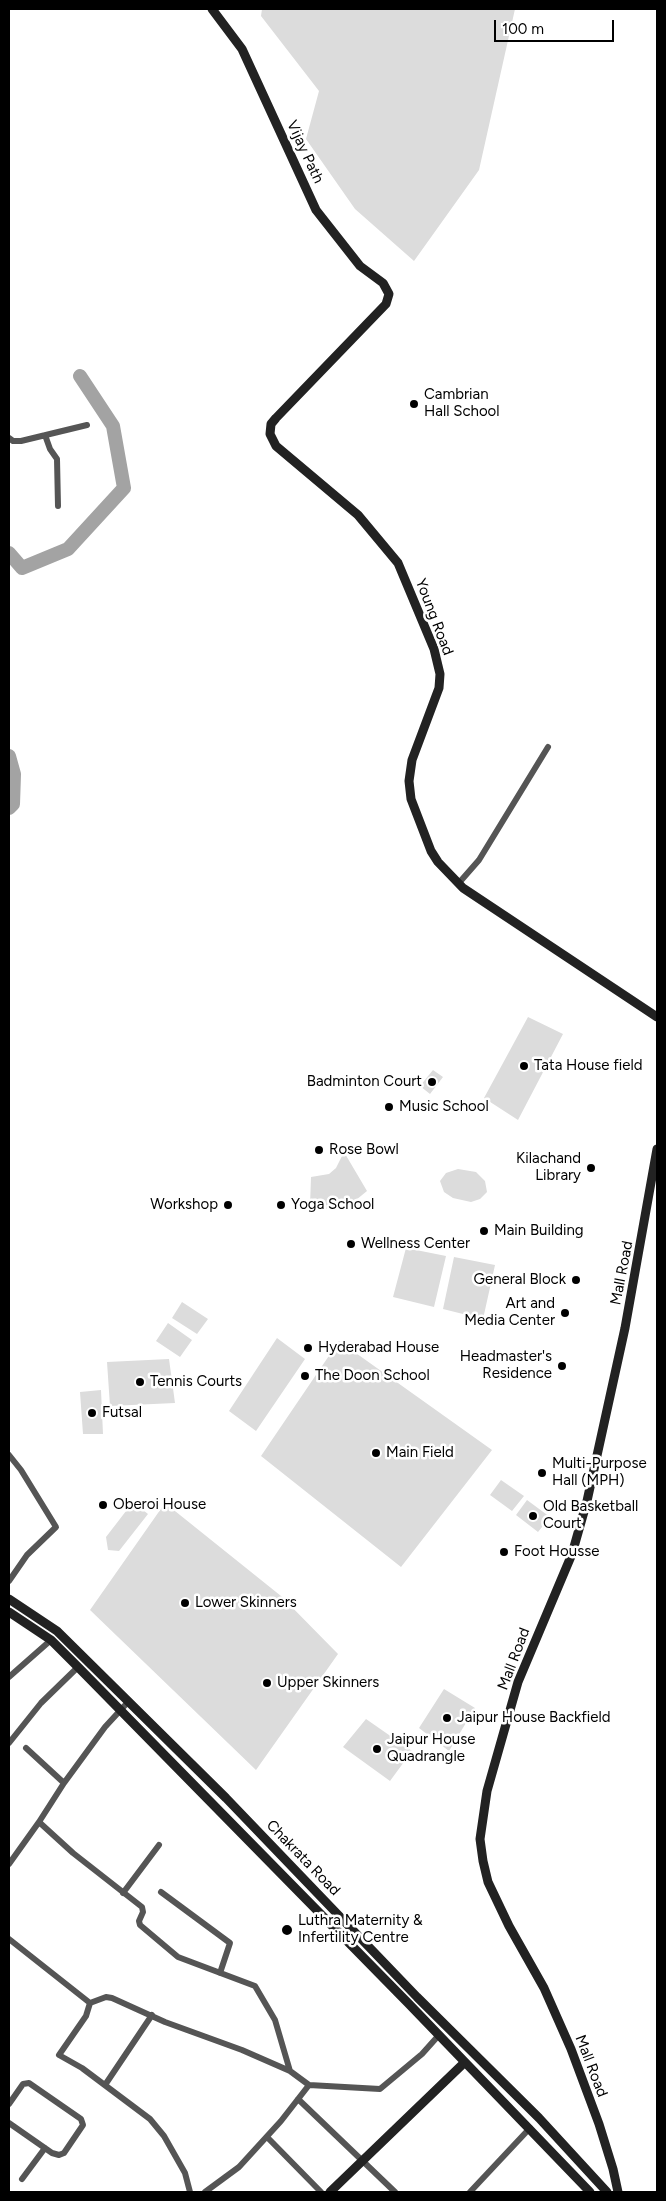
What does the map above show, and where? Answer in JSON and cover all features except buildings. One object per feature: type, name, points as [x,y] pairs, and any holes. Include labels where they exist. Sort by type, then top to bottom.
[{"type":"street","name":"Vijay Path","points":[[212,9],[242,49],[316,210],[360,266],[382,283],[388,294]]},
{"type":"street","name":"Young Road","points":[[388,294],[386,304],[276,418],[271,424],[270,434],[276,446],[358,515],[398,563],[434,649],[440,674],[439,688],[412,760],[409,781],[410,799],[431,851],[438,862],[458,884],[657,1017]]},
{"type":"street","points":[[9,438],[17,442],[87,425]]},
{"type":"street","points":[[45,435],[49,447],[57,459],[58,506]]},
{"type":"street","points":[[458,884],[479,860],[548,747]]},
{"type":"street","name":"Mall Road","points":[[618,2192],[599,2124],[571,2049],[544,1988],[509,1926],[488,1882],[480,1839],[487,1791],[518,1682],[572,1554],[587,1501],[625,1328],[657,1150]]},
{"type":"street","points":[[9,1455],[21,1470],[56,1527],[27,1554],[9,1581]]},
{"type":"street","name":"Chakrata Road","points":[[9,1599],[57,1632],[226,1798],[417,1997],[539,2118],[607,2192]]},
{"type":"street","name":"Chakrata Road","points":[[9,1612],[51,1640],[121,1709],[530,2128],[590,2192]]},
{"type":"street","points":[[9,1677],[51,1640]]},
{"type":"street","points":[[9,1743],[11,1735],[78,1667]]},
{"type":"street","points":[[9,1864],[64,1783],[128,1702]]},
{"type":"street","points":[[26,1748],[64,1783]]},
{"type":"street","points":[[39,1822],[73,1853],[144,1910],[139,1921],[140,1925],[178,1956],[249,1983],[259,1990],[275,2020],[290,2071]]},
{"type":"street","points":[[123,1893],[159,1845]]},
{"type":"street","points":[[161,1892],[230,1943],[220,1973]]},
{"type":"street","points":[[9,1939],[90,2003]]},
{"type":"street","points":[[90,2003],[106,1997],[112,1998],[290,2071],[309,2085],[380,2089],[422,2054],[439,2035]]},
{"type":"street","points":[[90,2003],[86,2016],[59,2055],[82,2068],[150,2119],[164,2136],[185,2173],[190,2192]]},
{"type":"street","points":[[105,2085],[152,2015]]},
{"type":"street","points":[[330,2192],[464,2062]]},
{"type":"street","points":[[9,2104],[23,2084],[29,2083],[83,2122],[82,2129],[61,2155],[45,2148],[9,2123]]},
{"type":"street","points":[[205,2192],[239,2167],[309,2085]]},
{"type":"street","points":[[298,2099],[395,2192]]},
{"type":"street","points":[[470,2192],[530,2128]]},
{"type":"street","points":[[266,2137],[321,2192]]},
{"type":"street","points":[[22,2179],[45,2148]]},
{"type":"shaded area","points":[[262,9],[515,9],[479,170],[414,261],[355,209],[306,139],[319,91],[261,16]]},
{"type":"shaded area","name":"Tata House field","points":[[528,1017],[563,1034],[518,1120],[484,1098]]},
{"type":"shaded area","name":"Badminton Court","points":[[433,1070],[443,1077],[430,1094],[420,1086]]},
{"type":"shaded area","points":[[344,1152],[367,1191],[356,1200],[342,1205],[325,1209],[310,1206],[311,1177],[329,1174],[336,1168]]},
{"type":"shaded area","points":[[458,1169],[476,1172],[485,1181],[487,1192],[480,1199],[471,1202],[453,1198],[444,1192],[440,1181],[446,1173]]},
{"type":"shaded area","points":[[406,1248],[446,1256],[434,1307],[393,1297]]},
{"type":"shaded area","points":[[454,1257],[495,1265],[483,1319],[443,1309]]},
{"type":"shaded area","points":[[182,1302],[208,1319],[197,1334],[172,1318]]},
{"type":"shaded area","points":[[168,1323],[192,1340],[180,1357],[156,1341]]},
{"type":"shaded area","points":[[277,1338],[305,1359],[256,1431],[229,1411]]},
{"type":"shaded area","name":"Main Field","points":[[339,1341],[492,1450],[401,1567],[261,1456]]},
{"type":"shaded area","name":"Tennis Courts","points":[[169,1359],[175,1403],[110,1406],[107,1362]]},
{"type":"shaded area","name":"Futsal","points":[[101,1390],[103,1434],[83,1434],[80,1392]]},
{"type":"shaded area","name":"Old Basketball Court","points":[[501,1480],[524,1496],[512,1511],[490,1495]]},
{"type":"shaded area","name":"Old Basketball Court","points":[[527,1500],[550,1517],[538,1532],[516,1515]]},
{"type":"shaded area","points":[[133,1502],[148,1514],[119,1551],[108,1550],[106,1537]]},
{"type":"shaded area","name":"Lower Skinners","points":[[165,1503],[281,1596],[338,1654],[256,1770],[90,1610]]},
{"type":"shaded area","name":"Jaipur House Backfield","points":[[444,1689],[475,1708],[449,1751],[419,1728]]},
{"type":"shaded area","name":"Jaipur House Quadrangle","points":[[366,1719],[412,1751],[390,1781],[343,1747]]},
{"type":"waterway","points":[[9,553],[22,568],[68,549],[124,488],[113,426],[80,376]]},
{"type":"waterway","points":[[9,756],[14,774],[13,804],[9,808]]},
{"type":"place","name":"Cambrian Hall School","points":[[414,404]]},
{"type":"place","name":"Tata House field","points":[[524,1066]]},
{"type":"place","name":"Badminton Court","points":[[432,1082]]},
{"type":"place","name":"Music School","points":[[389,1107]]},
{"type":"place","name":"Rose Bowl","points":[[319,1150]]},
{"type":"place","name":"Kilachand Library","points":[[591,1168]]},
{"type":"place","name":"Workshop","points":[[228,1205]]},
{"type":"place","name":"Yoga School","points":[[281,1205]]},
{"type":"place","name":"Main Building","points":[[484,1231]]},
{"type":"place","name":"Wellness Center","points":[[351,1244]]},
{"type":"place","name":"General Block","points":[[576,1280]]},
{"type":"place","name":"Art and Media Center","points":[[565,1313]]},
{"type":"place","name":"Hyderabad House","points":[[308,1348]]},
{"type":"place","name":"Headmaster's Residence","points":[[562,1366]]},
{"type":"place","name":"The Doon School","points":[[305,1376]]},
{"type":"place","name":"Tennis Courts","points":[[140,1382]]},
{"type":"place","name":"Futsal","points":[[92,1413]]},
{"type":"place","name":"Main Field","points":[[376,1453]]},
{"type":"place","name":"Multi-Purpose Hall (MPH)","points":[[542,1473]]},
{"type":"place","name":"Oberoi House","points":[[103,1505]]},
{"type":"place","name":"Old Basketball Court","points":[[533,1516]]},
{"type":"place","name":"Foot Housse","points":[[504,1552]]},
{"type":"place","name":"Lower Skinners","points":[[185,1603]]},
{"type":"place","name":"Upper Skinners","points":[[267,1683]]},
{"type":"place","name":"Jaipur House Backfield","points":[[447,1718]]},
{"type":"place","name":"Jaipur House Quadrangle","points":[[377,1749]]},
{"type":"place","name":"Luthra Maternity & Infertility Centre","points":[[287,1930]]}]
